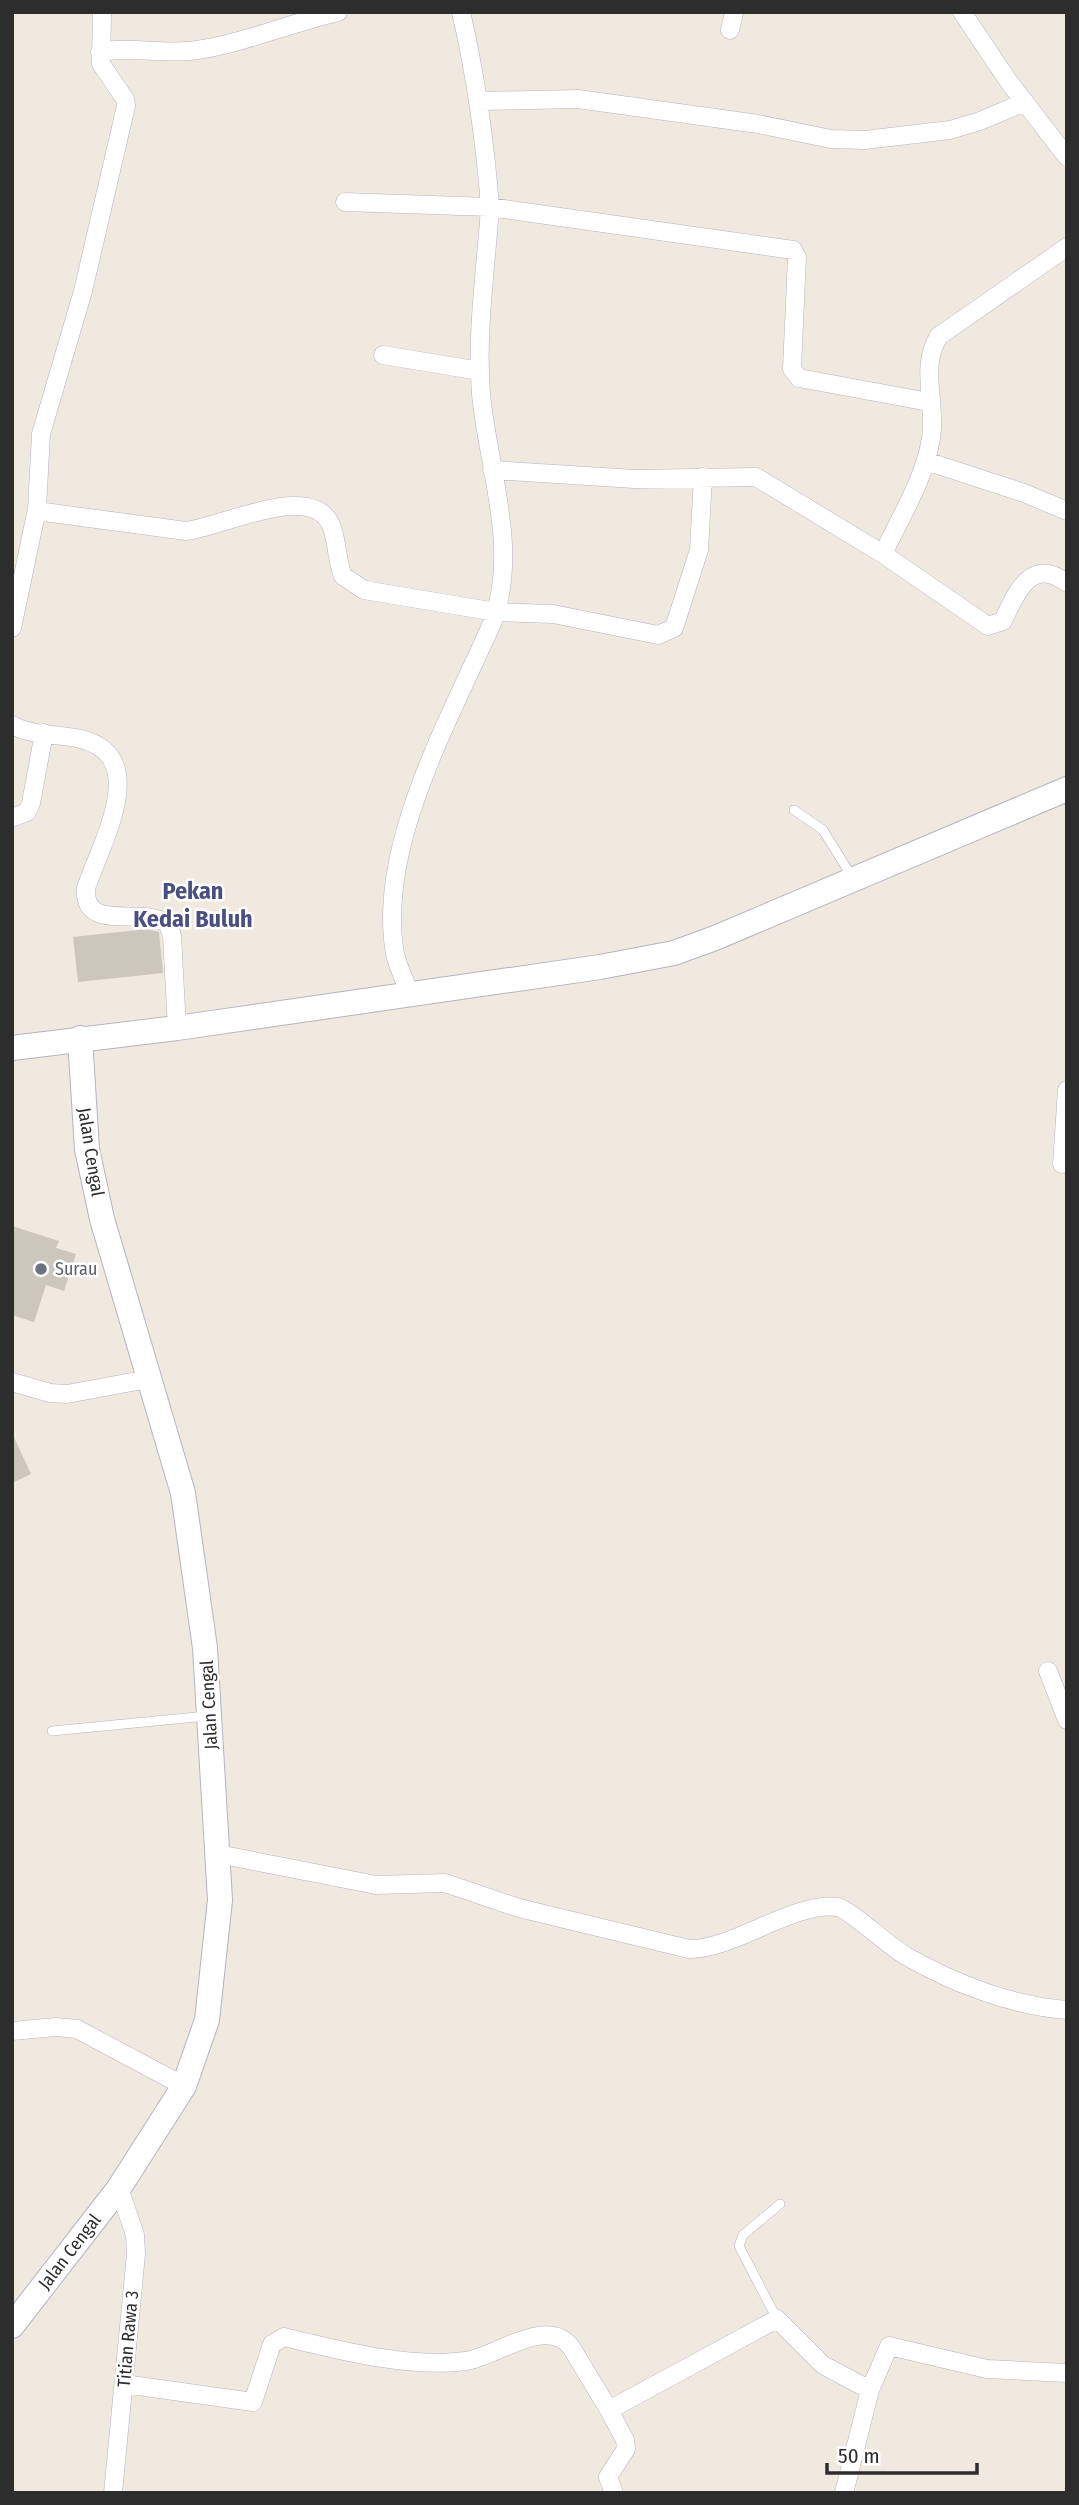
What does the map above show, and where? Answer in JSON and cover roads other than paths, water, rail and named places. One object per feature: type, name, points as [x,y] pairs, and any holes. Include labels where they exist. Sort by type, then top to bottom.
[{"type":"street","points":[[12,628],[37,511],[41,434],[83,291],[126,106],[125,99],[105,73],[100,52],[102,12]]},
{"type":"street","points":[[100,52],[130,48],[172,52],[198,50],[338,12]]},
{"type":"street","points":[[410,994],[394,943],[397,859],[431,762],[496,612],[505,568],[480,371],[490,207],[479,101],[461,12]]},
{"type":"street","points":[[962,12],[1067,157]]},
{"type":"street","points":[[479,101],[578,99],[758,124],[831,139],[865,140],[950,130],[1026,102]]},
{"type":"street","points":[[345,202],[490,207],[793,250],[797,257],[792,369],[799,378],[829,386],[929,402]]},
{"type":"street","points":[[883,554],[926,461],[932,435],[929,402],[930,356],[939,336],[1067,247]]},
{"type":"street","points":[[383,355],[480,371]]},
{"type":"street","points":[[926,461],[1024,494],[1067,512]]},
{"type":"street","points":[[492,470],[635,479],[742,476],[768,482],[883,554],[988,626],[1003,621],[1018,589],[1028,579],[1042,574],[1053,574],[1067,583]]},
{"type":"street","points":[[37,511],[187,531],[204,529],[275,507],[311,506],[322,511],[331,524],[338,565],[343,576],[364,590],[496,612],[553,614],[658,635],[668,633],[678,617],[699,550],[703,477]]},
{"type":"street","points":[[12,725],[89,741],[112,758],[119,770],[116,801],[86,888],[85,901],[89,909],[99,914],[150,916],[168,924],[172,936],[177,1028]]},
{"type":"street","points":[[12,818],[22,816],[32,803],[44,733]]},
{"type":"street","points":[[12,1048],[177,1028],[600,967],[674,953],[1067,789]]},
{"type":"street","name":"Jalan Cengal","points":[[12,2326],[119,2188],[184,2086],[199,2051],[207,2020],[220,1900],[205,1648],[183,1493],[102,1219],[87,1149],[80,1038]]},
{"type":"street","points":[[1062,1164],[1067,1090]]},
{"type":"street","points":[[12,1382],[50,1393],[67,1394],[148,1379]]},
{"type":"street","points":[[1048,1671],[1067,1720]]},
{"type":"street","points":[[218,1854],[376,1885],[445,1884],[519,1908],[690,1949],[707,1947],[768,1924],[825,1907],[836,1907],[847,1910],[874,1935],[906,1957],[948,1976],[993,1994],[1029,2004],[1067,2010]]},
{"type":"street","points":[[12,2031],[56,2027],[77,2029],[184,2086]]},
{"type":"street","name":"Titian Rawa 3","points":[[113,2493],[136,2254],[135,2235],[119,2188]]},
{"type":"street","points":[[609,2410],[777,2319],[823,2365],[870,2390]]},
{"type":"street","points":[[124,2384],[253,2402],[272,2344],[284,2337],[436,2363],[477,2359],[542,2335],[555,2334],[571,2347],[625,2440],[626,2449],[608,2477],[614,2493]]},
{"type":"street","points":[[844,2493],[870,2390],[885,2349],[895,2346],[953,2363],[987,2369],[1067,2373]]},
{"type":"lane","points":[[794,810],[823,830],[853,879]]},
{"type":"lane","points":[[52,1731],[209,1716]]},
{"type":"lane","points":[[777,2319],[739,2246],[743,2235],[780,2204]]},
{"type":"place","name":"Surau","points":[[41,1269]]},
{"type":"district","name":"Pekan Kedai Buluh","points":[[193,905]]}]
